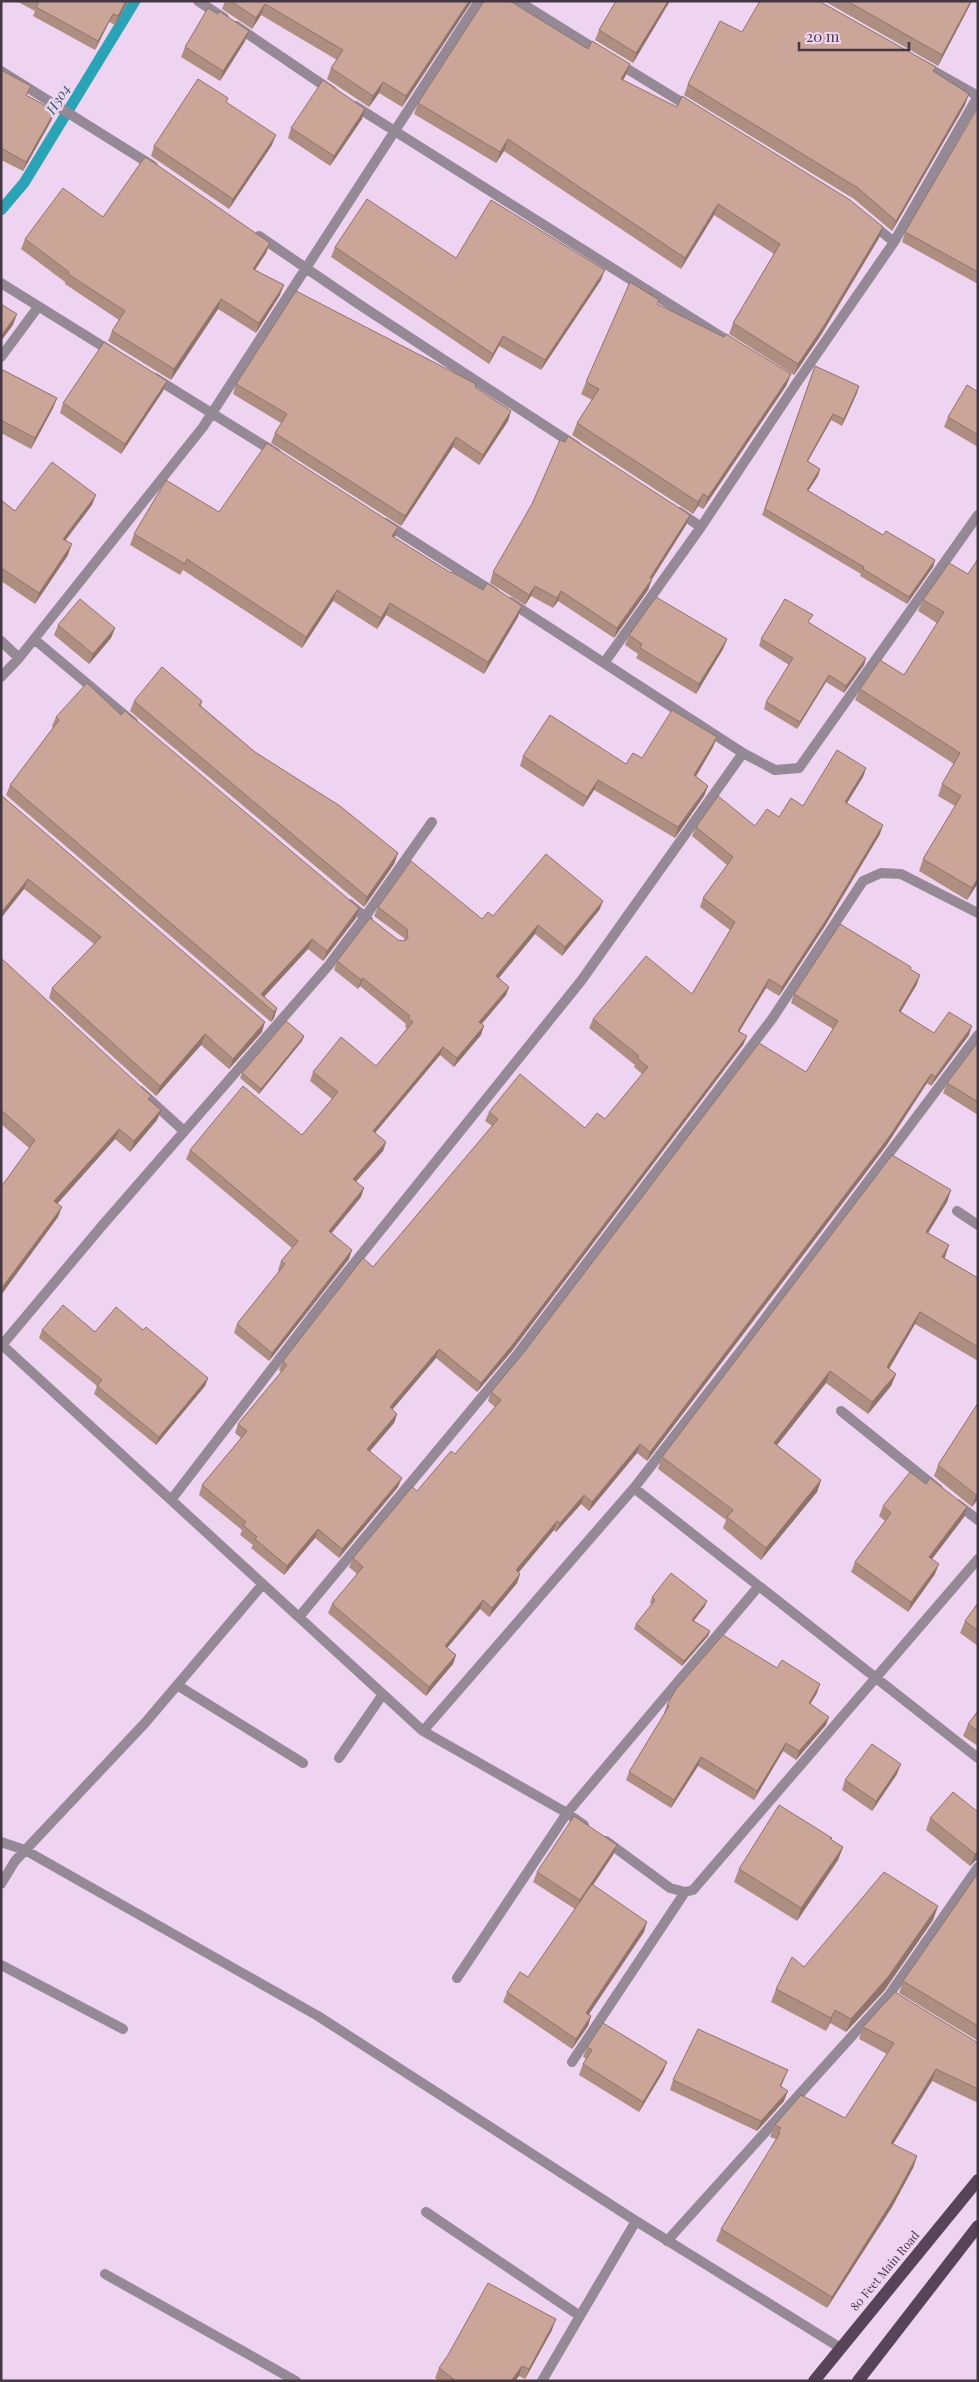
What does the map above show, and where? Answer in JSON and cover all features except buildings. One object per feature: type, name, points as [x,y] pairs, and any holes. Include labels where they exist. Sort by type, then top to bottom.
[{"type":"main road","name":"80 Feet Main Road","points":[[814,2381],[978,2180]]},
{"type":"main road","points":[[858,2381],[978,2226]]},
{"type":"street","points":[[198,1],[394,132],[737,347]]},
{"type":"street","points":[[1,677],[20,658],[169,472],[212,413],[479,1]]},
{"type":"street","points":[[518,1],[699,113]]},
{"type":"street","points":[[604,663],[701,527],[792,381],[894,242],[978,96],[911,59]]},
{"type":"street","points":[[1,71],[161,171]]},
{"type":"street","points":[[864,218],[894,242]]},
{"type":"street","points":[[249,230],[360,306],[584,451]]},
{"type":"street","points":[[1,284],[121,357]]},
{"type":"street","points":[[1,357],[38,307]]},
{"type":"street","points":[[146,372],[287,461]]},
{"type":"street","points":[[668,505],[701,527]]},
{"type":"street","points":[[379,519],[743,752],[775,770],[799,768],[978,515]]},
{"type":"street","points":[[34,639],[139,727]]},
{"type":"street","points":[[1,641],[20,658]]},
{"type":"street","points":[[171,1500],[327,1297],[581,981],[743,752]]},
{"type":"street","points":[[432,822],[329,965],[268,1028],[184,1131],[2,1344],[423,1731],[567,1812],[670,1888],[685,1892],[693,1890],[978,1559]]},
{"type":"street","points":[[299,1617],[522,1348],[772,1019],[864,881],[881,873],[901,874],[978,913]]},
{"type":"street","points":[[342,898],[378,928]]},
{"type":"street","points":[[423,1731],[634,1488],[752,1336],[978,1035]]},
{"type":"street","points":[[133,1084],[184,1131]]},
{"type":"street","points":[[957,1211],[978,1225]]},
{"type":"street","points":[[841,1411],[978,1520]]},
{"type":"street","points":[[634,1488],[978,1758]]},
{"type":"street","points":[[1,1884],[25,1850],[145,1723],[263,1584]]},
{"type":"street","points":[[457,1978],[567,1812],[758,1586]]},
{"type":"street","points":[[177,1685],[303,1763]]},
{"type":"street","points":[[339,1758],[383,1694]]},
{"type":"street","points":[[1,1842],[25,1850],[318,2016],[667,2241],[839,2348]]},
{"type":"street","points":[[667,2241],[893,1998],[978,1867]]},
{"type":"street","points":[[572,2062],[685,1892]]},
{"type":"street","points":[[1,1965],[123,2029]]},
{"type":"street","points":[[426,2212],[580,2316]]},
{"type":"street","points":[[542,2381],[636,2221]]},
{"type":"street","points":[[105,2274],[296,2381]]},
{"type":"waterway","name":"H304","points":[[1,210],[24,183],[135,1]]}]
